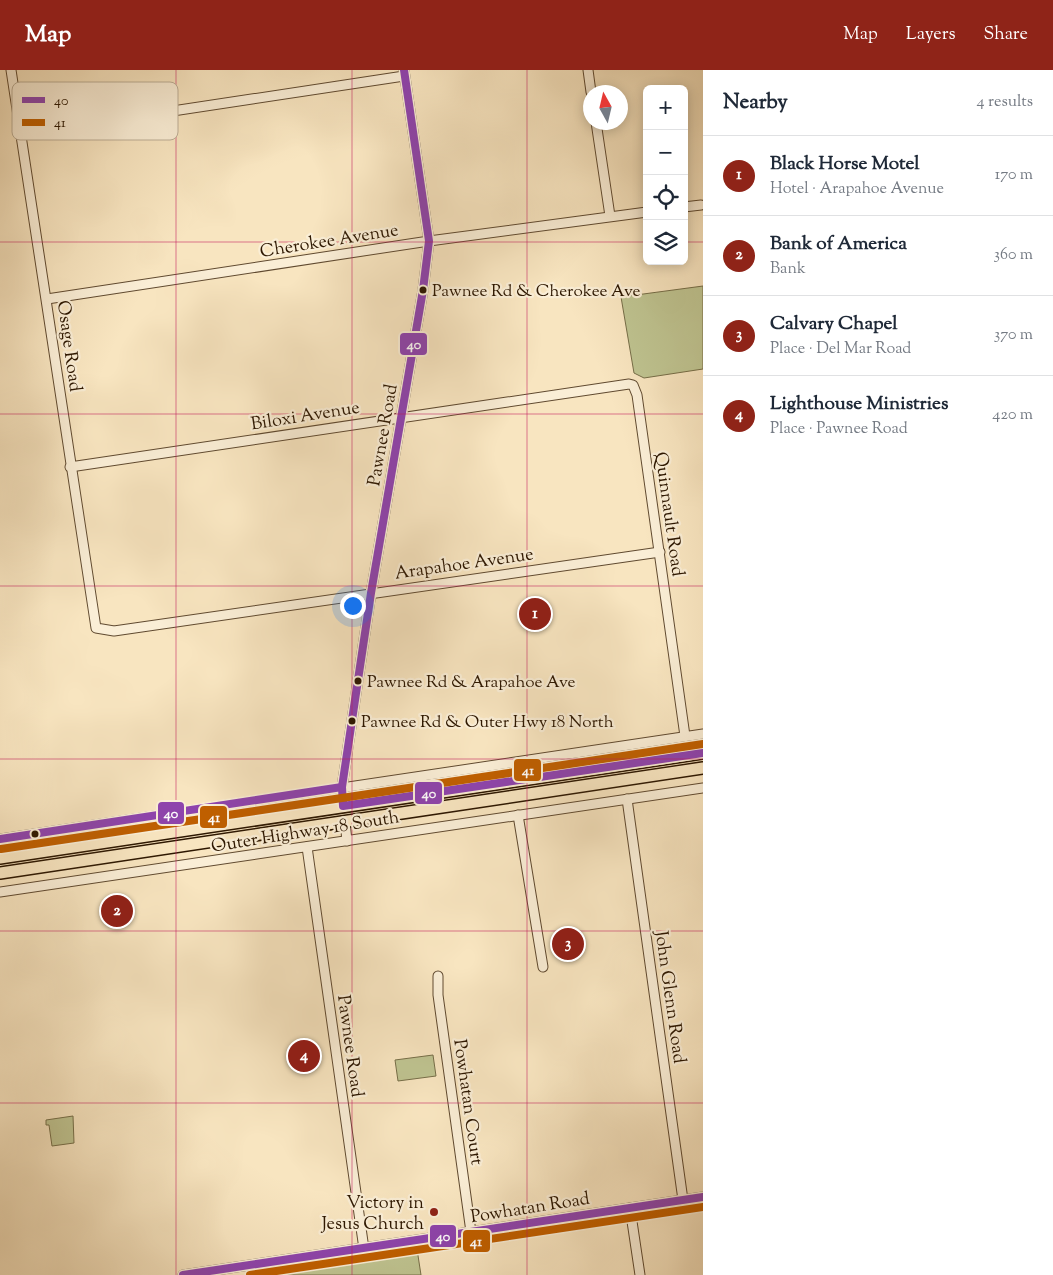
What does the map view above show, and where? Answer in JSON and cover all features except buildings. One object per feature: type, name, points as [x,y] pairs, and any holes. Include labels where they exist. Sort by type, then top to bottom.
[{"type":"main road","points":[[0,858],[703,753]]},
{"type":"main road","points":[[0,873],[703,768]]},
{"type":"main road","points":[[345,822],[352,812],[416,802],[426,794]]},
{"type":"main road","points":[[253,835],[269,827],[335,816],[343,806]]},
{"type":"street","points":[[588,70],[590,85]]},
{"type":"street","points":[[178,109],[404,73]]},
{"type":"street","name":"Pawnee Road","points":[[343,806],[342,787],[371,593],[423,290],[429,241],[404,73]]},
{"type":"street","points":[[597,130],[610,216]]},
{"type":"street","name":"Osage Road","points":[[22,140],[47,299],[70,467],[96,628]]},
{"type":"street","points":[[688,207],[701,205]]},
{"type":"street","name":"Cherokee Avenue","points":[[47,299],[429,241],[643,212]]},
{"type":"street","name":"Biloxi Avenue","points":[[70,467],[625,383],[633,385]]},
{"type":"street","name":"Quinnault Road","points":[[633,385],[637,395],[685,736]]},
{"type":"street","name":"Arapahoe Avenue","points":[[96,628],[114,631],[660,552]]},
{"type":"street","points":[[0,839],[703,734]]},
{"type":"street","name":"Outer Highway 18 South","points":[[0,892],[703,788]]},
{"type":"street","name":"John Glenn Road","points":[[627,799],[683,1200]]},
{"type":"street","points":[[518,815],[543,967]]},
{"type":"street","points":[[345,822],[347,841]]},
{"type":"street","name":"Pawnee Road","points":[[307,847],[364,1249]]},
{"type":"street","name":"Powhatan Court","points":[[438,976],[438,995],[471,1232]]},
{"type":"street","name":"Powhatan Road","points":[[183,1275],[703,1197]]},
{"type":"street","points":[[630,1208],[640,1275]]},
{"type":"green space","points":[[703,286],[703,369],[644,378],[634,373],[621,297]]},
{"type":"green space","points":[[433,1055],[436,1076],[398,1081],[395,1060]]},
{"type":"green space","points":[[73,1116],[74,1143],[52,1146],[49,1125],[46,1125],[46,1120]]},
{"type":"green space","points":[[417,1249],[421,1275],[265,1275],[280,1270]]},
{"type":"transit line","name":"40","points":[[404,70],[429,241],[423,290],[371,593],[342,787],[343,806],[703,753]]},
{"type":"transit line","name":"41","points":[[1,849],[703,744]]},
{"type":"transit line","name":"40","points":[[0,839],[342,787]]},
{"type":"transit line","name":"40","points":[[183,1275],[703,1197]]},
{"type":"transit line","name":"41","points":[[250,1275],[703,1207]]},
{"type":"place","name":"Pawnee Rd & Cherokee Ave","points":[[423,290]]},
{"type":"place","name":"Black Horse Motel","points":[[535,614]]},
{"type":"place","name":"Pawnee Rd & Arapahoe Ave","points":[[358,681]]},
{"type":"place","name":"Pawnee Rd & Outer Hwy 18 North","points":[[352,721]]},
{"type":"place","name":"Bank of America","points":[[117,911]]},
{"type":"place","name":"Calvary Chapel","points":[[568,944]]},
{"type":"place","name":"Lighthouse Ministries","points":[[304,1056]]},
{"type":"place","name":"Victory in Jesus Church","points":[[434,1212]]}]
